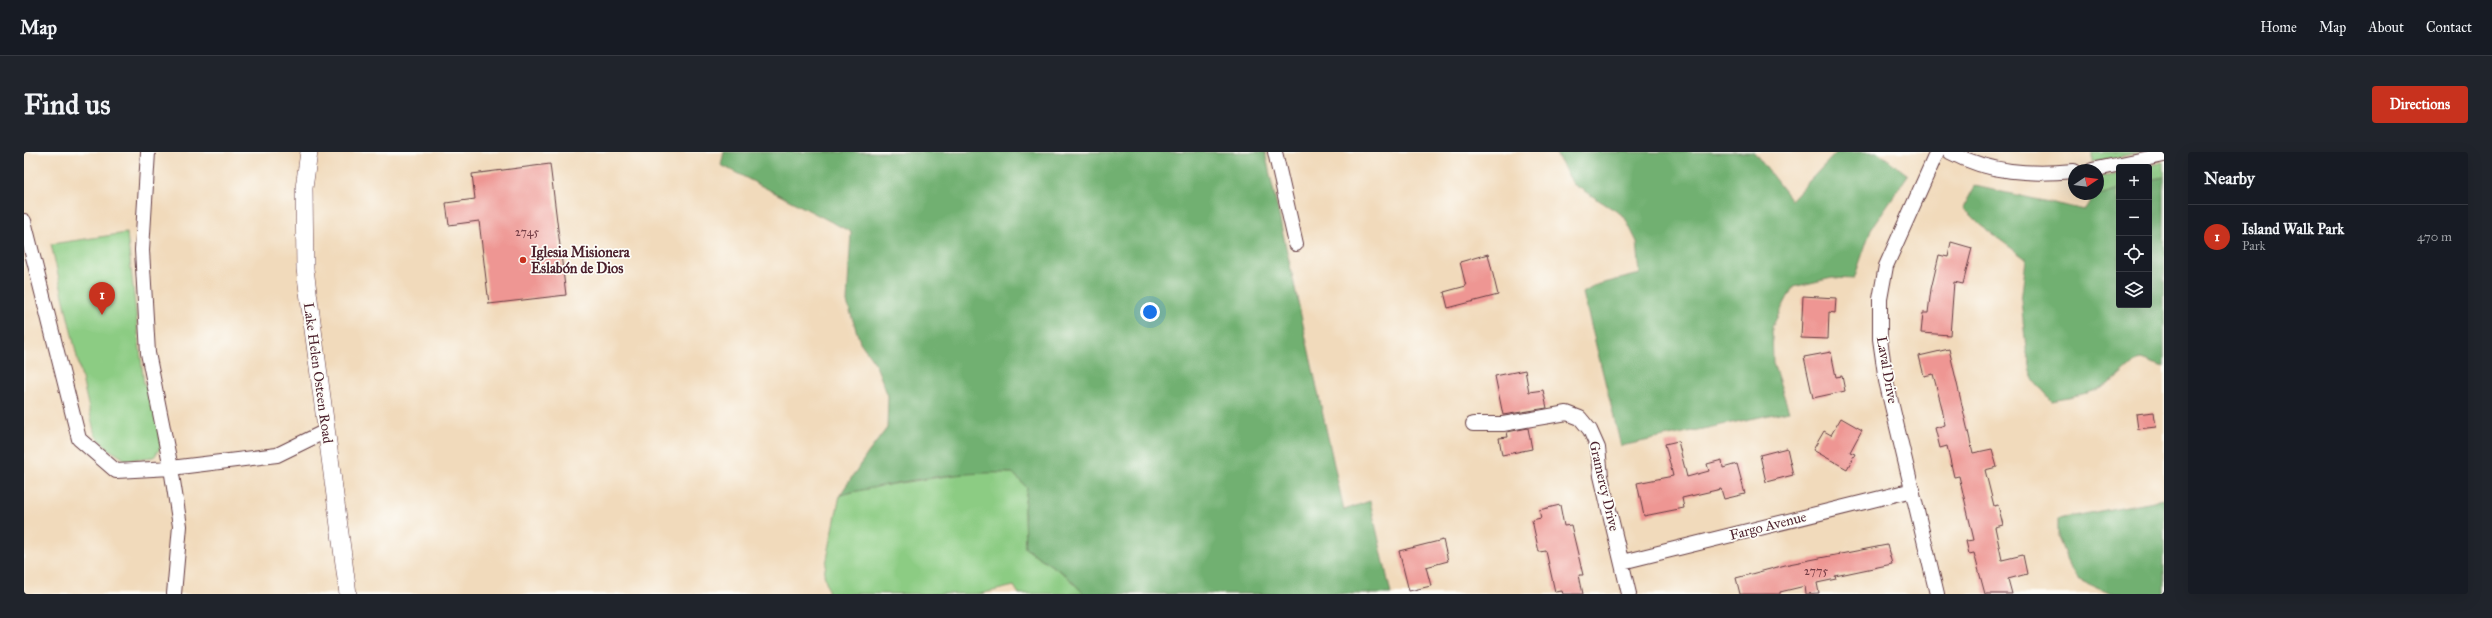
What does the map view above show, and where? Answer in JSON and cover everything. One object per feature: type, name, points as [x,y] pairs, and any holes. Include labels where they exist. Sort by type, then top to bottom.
[{"type":"street","points":[[148,152],[142,250],[148,353],[171,468],[180,526],[174,594]]},
{"type":"street","name":"Lake Helen Osteen Road","points":[[309,152],[304,188],[304,269],[348,594]]},
{"type":"street","points":[[1275,152],[1296,244]]},
{"type":"street","name":"Laval Drive","points":[[1937,152],[1886,266],[1880,299],[1880,339],[1886,381],[1937,594]]},
{"type":"street","points":[[1950,152],[1961,158],[2000,170],[2043,174],[2068,172]]},
{"type":"street","points":[[2104,168],[2164,155]]},
{"type":"street","points":[[24,221],[79,439],[116,471],[171,468],[277,455],[326,431]]},
{"type":"street","name":"Gramercy Drive","points":[[1473,424],[1503,424],[1567,413],[1580,418],[1590,430],[1598,448],[1602,476],[1629,594]]},
{"type":"street","name":"Fargo Avenue","points":[[1622,562],[1913,490]]},
{"type":"green space","points":[[724,152],[1265,152],[1344,510],[1370,501],[1391,594],[1084,594],[1066,575],[1025,548],[1024,509],[1027,488],[1013,473],[969,474],[926,478],[840,495],[887,428],[888,396],[875,363],[860,342],[847,302],[851,232],[721,165]]},
{"type":"green space","points":[[1555,152],[1754,152],[1791,200],[1837,152],[1878,152],[1908,175],[1871,229],[1854,279],[1832,278],[1793,287],[1772,327],[1773,363],[1789,411],[1621,446],[1583,293],[1596,285],[1640,274],[1637,242],[1624,216],[1573,184]]},
{"type":"green space","points":[[2092,152],[2143,152],[2092,162]]},
{"type":"green space","points":[[2164,162],[2164,177],[2152,179],[2152,165]]},
{"type":"green space","points":[[2116,174],[2116,190],[2104,194],[2104,176]]},
{"type":"green space","points":[[2164,177],[2164,367],[2141,359],[2137,360],[2116,379],[2099,390],[2079,396],[2052,401],[2033,379],[2026,348],[2021,301],[2026,259],[1980,225],[1963,208],[1975,186],[2085,210],[2091,200],[2104,200],[2104,194],[2116,190],[2116,308],[2152,308],[2152,179]]},
{"type":"green space","points":[[127,233],[144,385],[155,392],[161,447],[154,457],[126,460],[107,448],[95,435],[51,244]]},
{"type":"green space","points":[[974,472],[1013,473],[1027,488],[1024,509],[1025,548],[1066,575],[1084,594],[1019,594],[1014,586],[980,594],[829,594],[824,574],[840,495],[874,487]]},
{"type":"green space","points":[[2164,499],[2164,594],[2111,594],[2078,579],[2068,563],[2058,537],[2058,519]]},
{"type":"building","name":"Iglesia Misionera Eslabón de Dios","points":[[550,164],[566,295],[489,304],[479,221],[449,225],[446,203],[475,199],[472,174]]},
{"type":"building","points":[[1951,242],[1972,248],[1963,284],[1954,282],[1950,335],[1921,333],[1923,313],[1928,313],[1931,289],[1939,255],[1948,257]]},
{"type":"building","points":[[1488,254],[1498,295],[1448,308],[1444,292],[1466,286],[1460,262]]},
{"type":"building","points":[[1803,296],[1836,298],[1835,313],[1829,312],[1828,339],[1801,338]]},
{"type":"building","points":[[1949,349],[1973,453],[1992,449],[1997,467],[1985,470],[1994,506],[1998,505],[2003,525],[1995,527],[2002,560],[2023,555],[2027,574],[2008,579],[2012,594],[1985,594],[1974,553],[1969,554],[1966,541],[1974,540],[1959,476],[1954,477],[1947,446],[1940,448],[1935,428],[1945,425],[1942,408],[1933,374],[1924,376],[1919,356]]},
{"type":"building","points":[[1831,352],[1836,377],[1842,376],[1845,391],[1813,398],[1804,357]]},
{"type":"building","points":[[1525,370],[1529,392],[1543,390],[1547,408],[1503,415],[1495,376]]},
{"type":"building","points":[[2154,412],[2156,427],[2138,429],[2136,414]]},
{"type":"building","points":[[1841,418],[1862,430],[1850,452],[1855,454],[1847,469],[1813,450],[1824,431],[1831,435]]},
{"type":"building","points":[[1528,428],[1532,449],[1502,455],[1499,438],[1508,437],[1507,432]]},
{"type":"building","points":[[1678,441],[1687,477],[1709,471],[1707,464],[1722,460],[1723,468],[1737,464],[1745,494],[1724,499],[1721,489],[1682,498],[1684,508],[1644,516],[1637,483],[1673,476],[1665,444]]},
{"type":"building","points":[[1787,448],[1793,475],[1766,482],[1760,455]]},
{"type":"building","points":[[1560,505],[1564,526],[1571,525],[1583,575],[1579,575],[1583,594],[1563,594],[1562,591],[1555,592],[1546,551],[1539,552],[1532,520],[1541,518],[1539,510]]},
{"type":"building","points":[[1443,540],[1448,561],[1426,567],[1431,586],[1409,591],[1399,551]]},
{"type":"building","points":[[1887,545],[1892,564],[1835,576],[1836,579],[1817,583],[1819,593],[1806,594],[1805,586],[1780,592],[1780,594],[1740,594],[1736,578],[1789,564]]},
{"type":"place","name":"Iglesia Misionera Eslabón de Dios","points":[[523,260]]},
{"type":"place","name":"Island Walk Park","points":[[102,315]]}]
